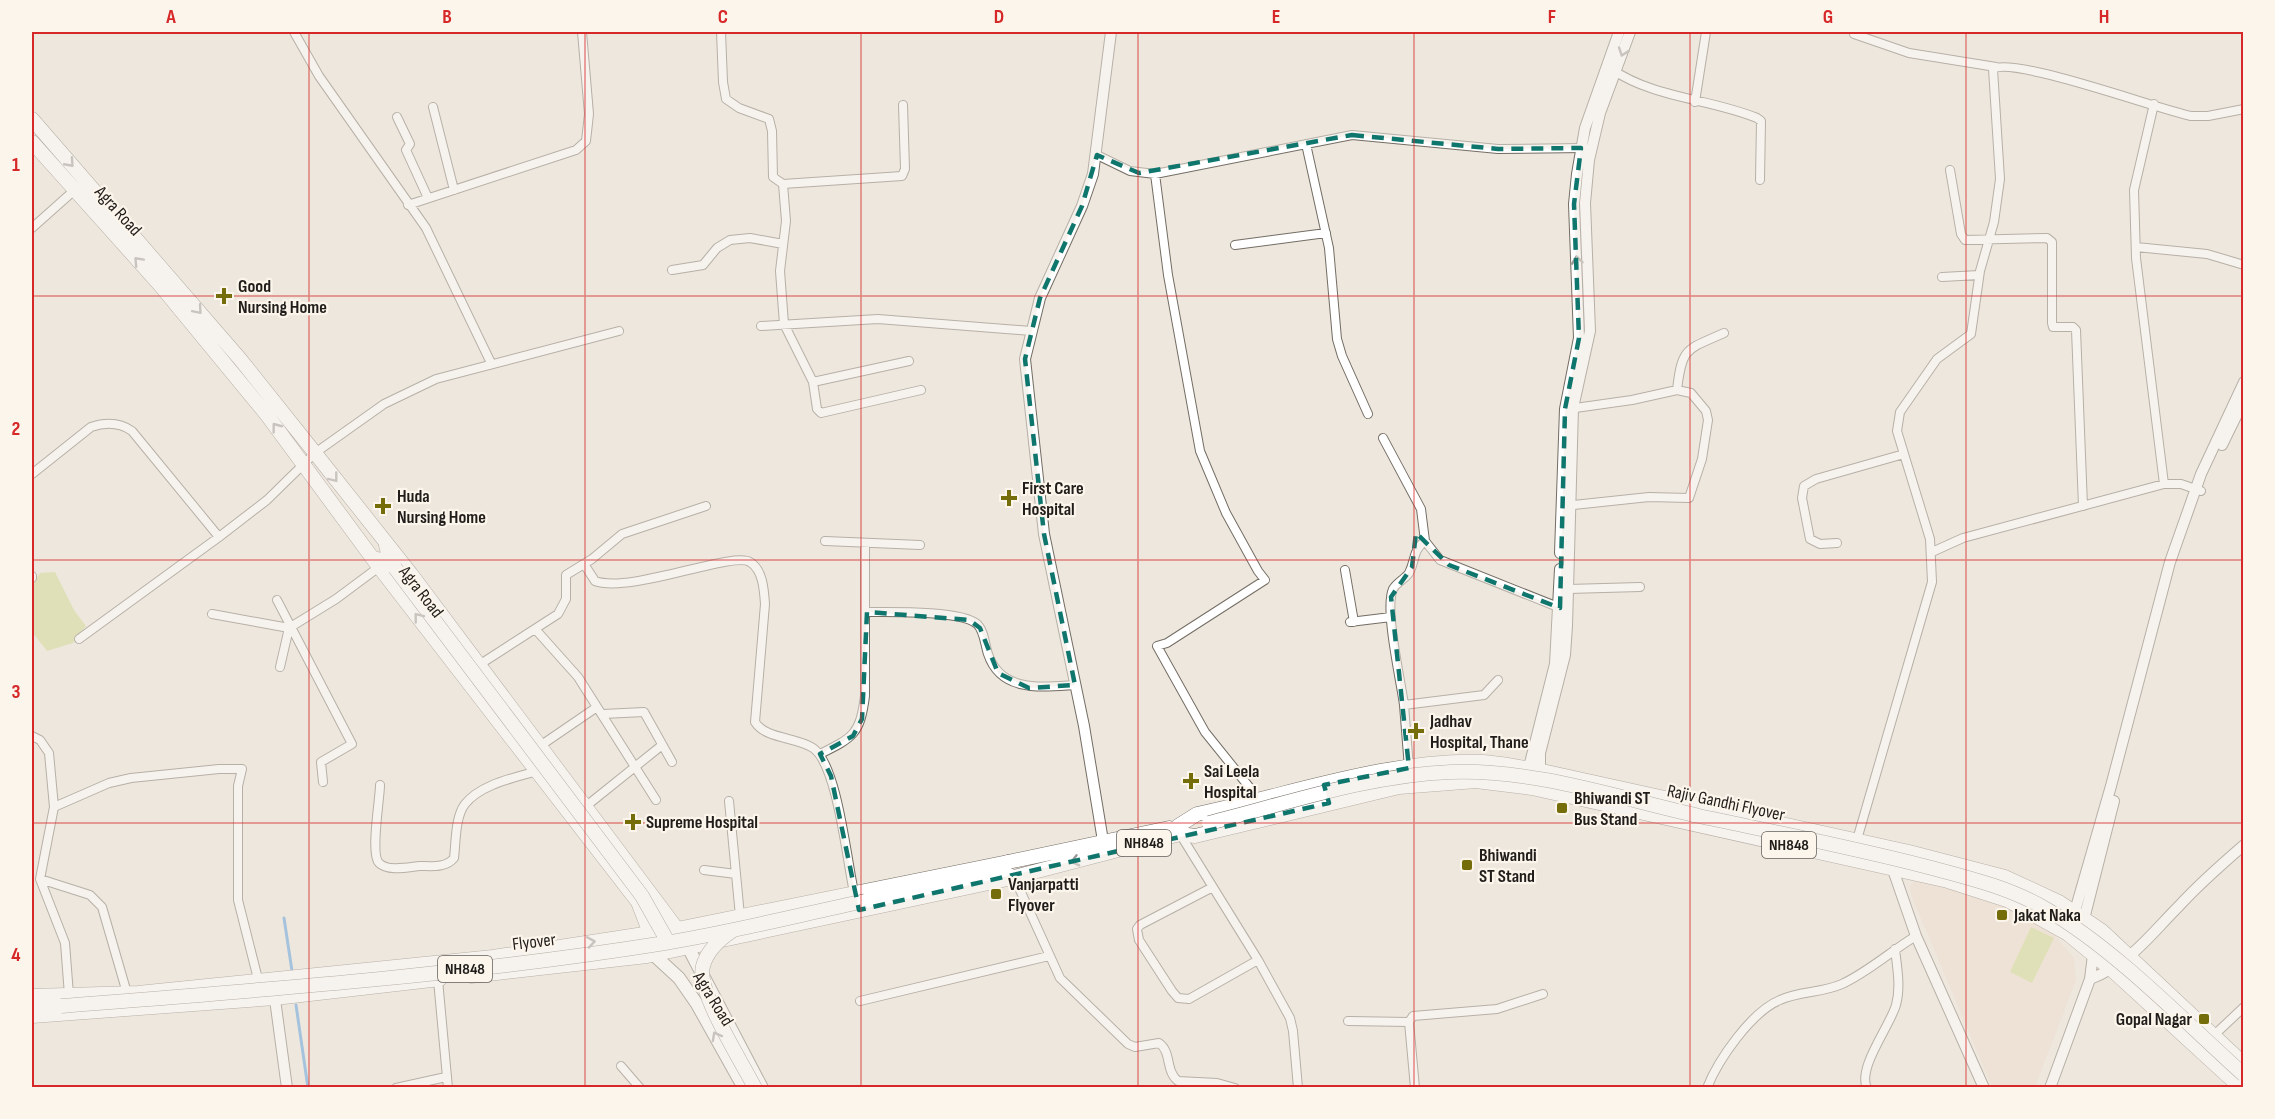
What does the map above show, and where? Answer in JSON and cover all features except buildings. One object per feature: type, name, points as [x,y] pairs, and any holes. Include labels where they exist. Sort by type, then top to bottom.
[{"type":"main road","name":"Agra Road","points":[[32,119],[240,359],[479,665],[677,928],[762,1088]]},
{"type":"main road","name":"Agra Road","points":[[32,141],[160,285],[384,564],[537,771],[638,902],[650,933],[654,955],[679,978],[697,1004],[744,1088]]},
{"type":"main road","points":[[387,545],[384,564],[642,896],[668,942]]},
{"type":"main road","name":"NH848","points":[[1006,872],[1185,829],[1197,814],[1409,768],[1483,762],[1534,769],[1886,847],[2005,877],[2080,916],[2110,939],[2244,1064]]},
{"type":"main road","name":"Rajiv Gandhi Flyover","points":[[1185,829],[1382,780],[1447,772],[1482,772],[1561,784],[1869,852],[1963,876],[2012,892],[2043,907],[2081,931],[2244,1075]]},
{"type":"main road","name":"NH848","points":[[1185,829],[1195,836],[1399,787],[1476,781],[1539,789],[1948,881],[2007,900],[2068,935],[2112,970],[2241,1088]]},
{"type":"main road","points":[[32,996],[126,993],[493,957],[650,933],[854,894],[1006,872]]},
{"type":"main road","points":[[32,1016],[275,998],[654,955],[859,910],[1006,872]]},
{"type":"main road","name":"Flyover","points":[[32,1007],[416,975],[668,942],[1006,872]]},
{"type":"main road","points":[[734,929],[706,957],[703,967],[703,987],[755,1088]]},
{"type":"street","points":[[294,32],[319,76],[439,251],[491,363]]},
{"type":"street","points":[[408,205],[576,150],[586,141],[589,114],[582,32]]},
{"type":"street","points":[[721,32],[726,99],[739,108],[769,120],[772,131],[773,177],[783,184],[902,176],[905,169],[903,105]]},
{"type":"street","points":[[1104,847],[1075,685],[1044,534],[1025,359],[1040,298],[1082,206],[1097,155],[1111,32]]},
{"type":"street","points":[[1564,609],[1569,408],[1580,338],[1580,214],[1586,148],[1612,69],[1619,32]]},
{"type":"street","points":[[1612,69],[1630,32]]},
{"type":"street","points":[[1695,102],[1706,32]]},
{"type":"street","points":[[1854,34],[1910,53],[2074,82],[2191,116],[2208,116],[2244,109]]},
{"type":"street","points":[[1851,859],[1932,582],[1932,552],[1897,431],[1900,412],[1937,359],[1971,334],[1979,275],[1994,222],[2000,178],[1999,134],[1992,82],[1993,69],[1996,67]]},
{"type":"street","points":[[1612,69],[1646,88],[1695,102],[1721,105],[1761,121],[1760,180]]},
{"type":"street","points":[[2154,104],[2134,190],[2136,247],[2164,484]]},
{"type":"street","points":[[433,108],[454,190]]},
{"type":"street","points":[[397,117],[410,144],[406,150],[428,198]]},
{"type":"street","points":[[1097,155],[1130,171],[1155,174],[1332,138],[1368,134],[1498,149],[1586,148]]},
{"type":"street","points":[[1306,144],[1332,269],[1337,339],[1342,356],[1368,414]]},
{"type":"street","points":[[1950,170],[1963,238],[2047,238],[2052,242],[2053,327],[2073,327],[2076,330],[2083,506]]},
{"type":"street","points":[[1155,174],[1168,275],[1200,451],[1226,513],[1265,580],[1167,643],[1157,646],[1205,732],[1250,788],[1257,802]]},
{"type":"street","points":[[32,228],[86,180]]},
{"type":"street","points":[[783,184],[786,221],[780,271],[784,324],[813,382],[817,409],[821,413],[921,390]]},
{"type":"street","points":[[1235,245],[1326,232]]},
{"type":"street","points":[[672,270],[703,265],[717,248],[736,239],[750,238],[783,244]]},
{"type":"street","points":[[2136,247],[2172,248],[2206,254],[2244,265]]},
{"type":"street","points":[[1942,277],[1979,275]]},
{"type":"street","points":[[761,326],[878,319],[1031,331]]},
{"type":"street","points":[[79,639],[219,537],[267,500],[315,453],[384,404],[436,379],[619,331]]},
{"type":"street","points":[[1677,390],[1680,365],[1684,354],[1694,346],[1724,333]]},
{"type":"street","points":[[813,382],[909,361]]},
{"type":"street","points":[[2068,935],[2080,916],[2151,650],[2170,562],[2198,489],[2244,382]]},
{"type":"street","points":[[1565,506],[1649,497],[1689,498],[1702,459],[1708,420],[1700,401],[1691,393],[1677,390],[1632,400],[1569,408]]},
{"type":"street","points":[[2198,489],[2244,400]]},
{"type":"street","points":[[32,474],[91,427],[100,424],[123,425],[132,431],[219,537]]},
{"type":"street","points":[[1383,438],[1421,509],[1425,541],[1440,560],[1564,609]]},
{"type":"street","points":[[1837,543],[1820,544],[1810,539],[1802,498],[1804,486],[1816,479],[1904,454]]},
{"type":"street","points":[[1932,552],[1963,538],[2164,484],[2181,484],[2198,489]]},
{"type":"street","points":[[479,665],[558,614],[564,607],[566,575],[622,534],[706,506]]},
{"type":"street","points":[[1525,787],[1534,769],[1568,589],[1565,506]]},
{"type":"street","points":[[825,541],[920,545]]},
{"type":"street","points":[[1409,768],[1404,705],[1391,617],[1393,590],[1408,576],[1415,549],[1425,541]]},
{"type":"street","points":[[820,754],[853,736],[862,719],[865,696],[867,612],[865,543]]},
{"type":"street","points":[[584,564],[595,581],[609,584],[665,576],[731,560],[747,560],[753,564],[763,586],[765,604],[755,722],[763,729],[806,744],[820,754],[831,777],[859,910]]},
{"type":"street","points":[[212,614],[290,627],[336,599],[384,564]]},
{"type":"street","points":[[1345,570],[1352,622],[1391,617]]},
{"type":"street","points":[[1568,589],[1640,587]]},
{"type":"street","points":[[277,600],[352,744],[321,762],[323,782]]},
{"type":"street","points":[[867,612],[931,614],[969,620],[980,628],[992,664],[998,673],[1029,688],[1075,685]]},
{"type":"street","points":[[280,667],[290,627]]},
{"type":"street","points":[[536,630],[568,665],[600,710],[656,800]]},
{"type":"street","points":[[1404,705],[1484,695],[1498,680]]},
{"type":"street","points":[[540,746],[600,710],[644,712],[672,762]]},
{"type":"street","points":[[32,736],[40,740],[49,753],[54,807],[40,879],[65,943],[69,995]]},
{"type":"street","points":[[585,807],[661,746]]},
{"type":"street","points":[[54,807],[109,783],[131,778],[219,769],[242,769],[238,786],[238,900],[265,978],[275,998],[286,1088]]},
{"type":"street","points":[[1534,769],[1539,789]]},
{"type":"street","points":[[380,785],[376,838],[376,858],[379,863],[390,868],[444,865],[454,858],[460,814],[465,803],[492,786],[537,771]]},
{"type":"street","points":[[1324,785],[1329,803]]},
{"type":"street","points":[[729,801],[741,916]]},
{"type":"street","points":[[1185,829],[1211,888],[1258,960],[1292,1023],[1298,1088]]},
{"type":"street","points":[[2090,979],[2112,970],[2131,957],[2179,905],[2244,844]]},
{"type":"street","points":[[1886,847],[1916,936],[1984,1088]]},
{"type":"street","points":[[704,870],[736,874]]},
{"type":"street","points":[[1006,872],[1060,978],[1070,990],[1128,1044],[1135,1047],[1159,1043],[1164,1046],[1176,1084],[1217,1083],[1235,1088]]},
{"type":"street","points":[[40,879],[90,895],[102,907],[126,993]]},
{"type":"street","points":[[1211,888],[1140,925],[1137,929],[1139,940],[1167,983],[1178,998],[1189,999],[1258,960]]},
{"type":"street","points":[[1707,1088],[1732,1046],[1756,1017],[1768,1007],[1779,1000],[1843,984],[1916,936]]},
{"type":"street","points":[[2050,1088],[2090,979],[2093,955],[2110,939]]},
{"type":"street","points":[[1868,1088],[1865,1078],[1869,1065],[1897,999],[1895,949]]},
{"type":"street","points":[[860,1001],[1049,956]]},
{"type":"street","points":[[438,980],[448,1088]]},
{"type":"street","points":[[1348,1021],[1409,1022],[1418,1014],[1487,1011],[1543,993]]},
{"type":"street","points":[[2199,1050],[2244,1007]]},
{"type":"street","points":[[1409,1022],[1415,1088]]},
{"type":"street","points":[[621,1066],[640,1088]]},
{"type":"street","points":[[396,1088],[446,1077]]},
{"type":"highlighted area","points":[[1352,135],[1498,149],[1581,148],[1574,204],[1579,338],[1565,409],[1560,608],[1449,565],[1416,533],[1412,567],[1391,597],[1409,768],[1324,785],[1329,803],[859,910],[831,776],[820,754],[853,736],[862,719],[867,612],[969,620],[980,628],[998,673],[1029,688],[1075,685],[1044,534],[1025,359],[1040,298],[1082,206],[1097,155],[1139,173]]},
{"type":"shaded area","points":[[1915,880],[1923,880],[1999,901],[2057,931],[2055,936],[2074,958],[2076,980],[2035,1087],[1992,1087],[1911,895],[1910,886]]},
{"type":"green space","points":[[55,572],[74,610],[86,626],[73,643],[47,651],[32,632],[32,585],[40,573]]},
{"type":"green space","points":[[2031,927],[2054,938],[2032,983],[2010,972]]},
{"type":"waterway","points":[[284,918],[292,971]]},
{"type":"waterway","points":[[296,1005],[308,1088]]},
{"type":"place","name":"Good Nursing Home","points":[[224,296]]},
{"type":"place","name":"First Care Hospital","points":[[1009,498]]},
{"type":"place","name":"Huda Nursing Home","points":[[383,506]]},
{"type":"place","name":"Jadhav Hospital, Thane","points":[[1416,731]]},
{"type":"place","name":"Sai Leela Hospital","points":[[1191,781]]},
{"type":"place","name":"Bhiwandi ST Bus Stand","points":[[1562,808]]},
{"type":"place","name":"Supreme Hospital","points":[[633,822]]},
{"type":"place","name":"Bhiwandi ST Stand","points":[[1467,865]]},
{"type":"place","name":"Vanjarpatti Flyover","points":[[996,894]]},
{"type":"place","name":"Jakat Naka","points":[[2002,915]]},
{"type":"place","name":"Gopal Nagar","points":[[2204,1019]]}]
